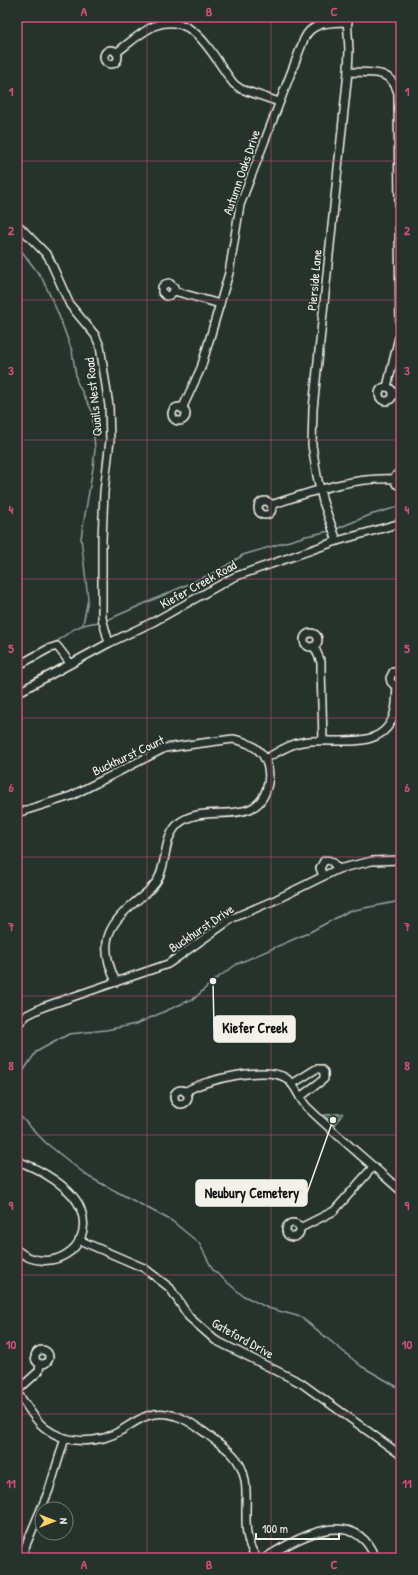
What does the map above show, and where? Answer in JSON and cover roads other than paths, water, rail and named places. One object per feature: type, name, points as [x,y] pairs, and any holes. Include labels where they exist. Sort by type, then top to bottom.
[{"type":"street","name":"Pierside Lane","points":[[337,542],[323,502],[312,445],[313,410],[348,72],[348,19]]},
{"type":"street","name":"Autumn Oaks Drive","points":[[182,409],[201,368],[229,273],[240,205],[308,31],[321,24],[348,19]]},
{"type":"street","points":[[116,53],[154,26],[171,23],[182,24],[190,28],[199,36],[234,84],[241,89],[279,102]]},
{"type":"street","points":[[348,72],[381,74],[388,76],[394,82],[398,93],[400,333],[387,387]]},
{"type":"street","name":"Quails Nest Road","points":[[17,224],[48,256],[70,305],[95,335],[100,346],[109,406],[110,440],[104,492],[102,540],[102,618],[109,643]]},
{"type":"street","points":[[174,292],[220,304]]},
{"type":"street","points":[[401,473],[397,474],[395,479],[396,484],[401,486]]},
{"type":"street","points":[[271,505],[334,484],[371,479],[395,479]]},
{"type":"street","name":"Kiefer Creek Road","points":[[17,693],[70,663],[156,621],[234,577],[337,542],[401,523]]},
{"type":"street","points":[[17,666],[48,649],[57,646],[70,663]]},
{"type":"street","points":[[314,646],[322,668],[323,741]]},
{"type":"street","points":[[116,982],[110,971],[106,951],[107,941],[113,923],[120,914],[155,885],[160,876],[168,841],[174,829],[190,816],[199,814],[238,813],[256,804],[264,794],[268,782],[268,768],[265,759],[302,742],[364,740],[375,738],[383,732],[393,717],[399,685],[391,682],[390,676],[396,671],[401,673]]},
{"type":"street","name":"Buckhurst Court","points":[[17,813],[71,796],[165,748],[234,739],[244,741],[252,745],[265,759]]},
{"type":"street","points":[[323,876],[320,868],[324,862],[328,860],[332,862],[338,870]]},
{"type":"street","name":"Buckhurst Drive","points":[[17,1025],[27,1015],[43,1007],[168,964],[184,955],[233,918],[276,900],[323,876],[338,870],[372,861],[401,860]]},
{"type":"street","points":[[292,1084],[316,1069],[321,1069],[324,1072],[324,1079],[300,1097]]},
{"type":"street","points":[[186,1092],[194,1086],[222,1078],[263,1074],[279,1075],[292,1084],[306,1106],[401,1191]]},
{"type":"street","points":[[17,1161],[48,1176],[66,1190],[76,1200],[83,1215],[83,1228],[79,1240],[67,1254],[54,1260],[32,1260],[17,1250]]},
{"type":"street","points":[[300,1228],[334,1211],[374,1166]]},
{"type":"street","name":"Gateford Drive","points":[[79,1240],[144,1268],[154,1274],[170,1288],[189,1317],[205,1333],[215,1340],[300,1383],[401,1456]]},
{"type":"street","points":[[40,1364],[39,1371],[17,1392],[34,1418],[41,1425],[65,1438],[86,1441],[103,1438],[122,1430],[132,1422],[148,1415],[158,1414],[176,1416],[191,1423],[232,1454],[243,1471],[246,1484],[246,1534],[251,1551],[257,1558]]},
{"type":"street","points":[[22,1554],[49,1490],[65,1438]]},
{"type":"street","points":[[265,1558],[308,1536],[337,1528],[347,1529],[362,1538],[370,1545],[375,1558]]},
{"type":"waterway","points":[[17,240],[20,249],[42,278],[58,313],[72,351],[77,382],[92,411],[95,449],[81,538],[88,599],[83,624]]},
{"type":"waterway","points":[[336,529],[370,515],[401,506]]},
{"type":"waterway","points":[[105,621],[218,571],[243,555],[306,536],[330,531]]},
{"type":"waterway","points":[[55,643],[76,628],[87,624],[101,622]]},
{"type":"waterway","points":[[17,1087],[24,1070],[36,1052],[69,1034],[106,1030],[136,1024],[195,998],[213,981],[237,964],[308,933],[349,911],[401,901]]},
{"type":"waterway","points":[[17,1113],[46,1143],[89,1177],[172,1221],[199,1243],[213,1270],[242,1295],[268,1308],[301,1317],[361,1366],[401,1389]]},
{"type":"place","name":"Kiefer Creek","points":[[213,981]]},
{"type":"place","name":"Neubury Cemetery","points":[[333,1120]]}]
